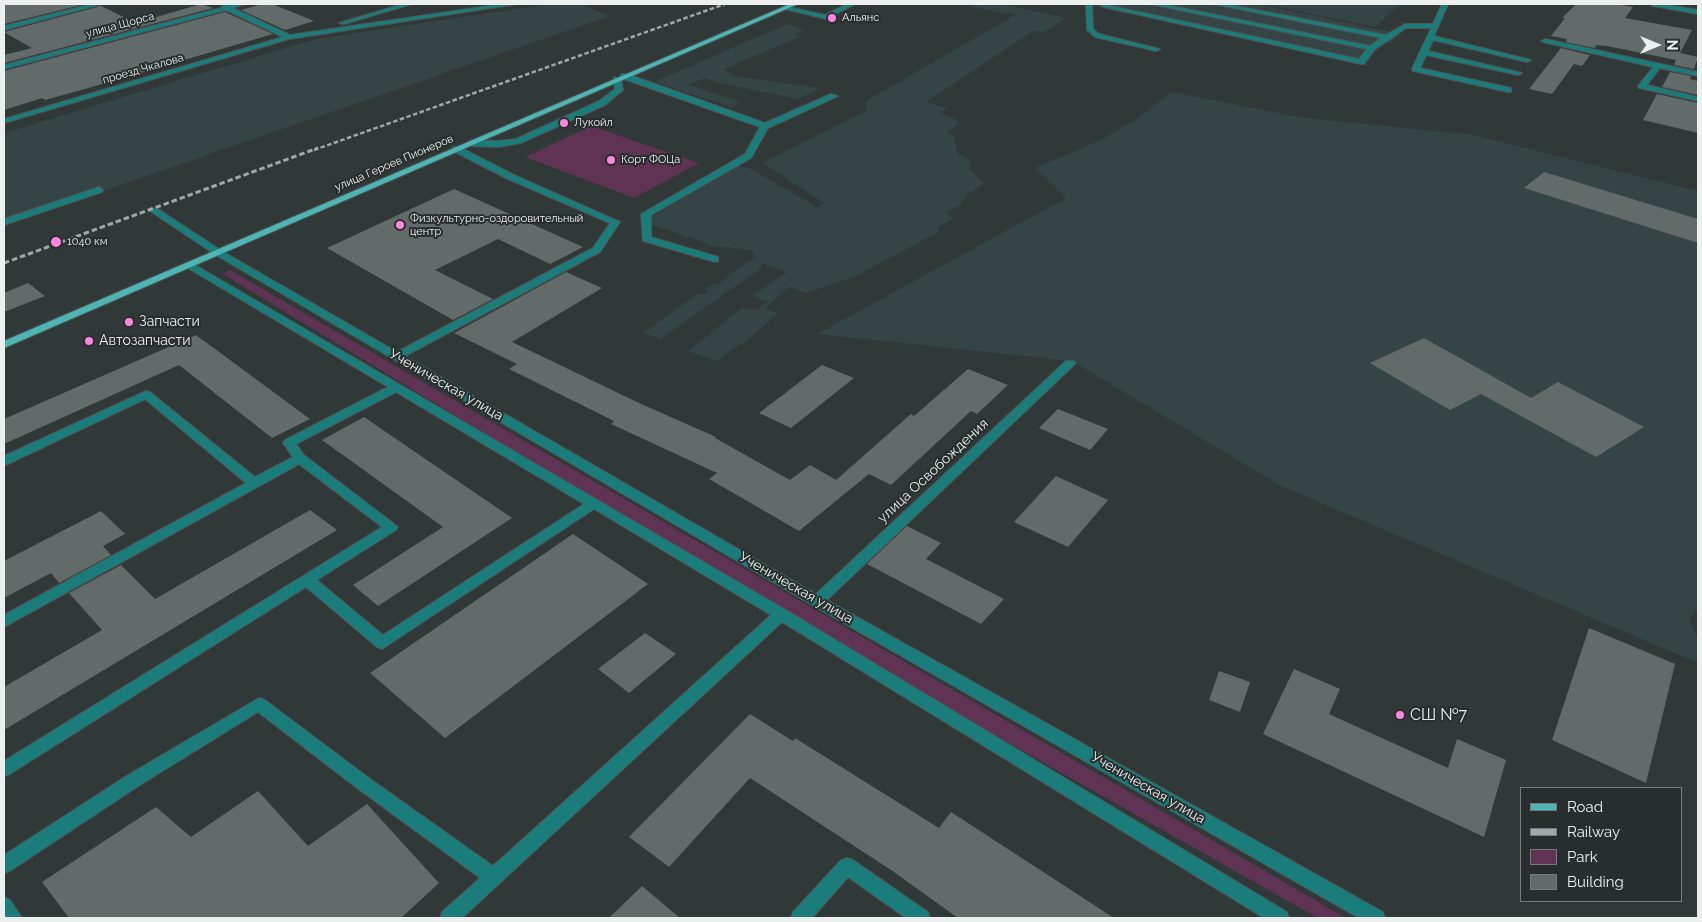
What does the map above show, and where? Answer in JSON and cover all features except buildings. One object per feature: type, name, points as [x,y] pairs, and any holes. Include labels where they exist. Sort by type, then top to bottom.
[{"type":"main road","name":"улица Героев Пионеров","points":[[4,345],[795,4]]},
{"type":"street","points":[[4,28],[99,4]]},
{"type":"street","points":[[217,4],[289,38]]},
{"type":"street","name":"улица Щорса","points":[[4,67],[242,4]]},
{"type":"street","name":"проезд Чкалова","points":[[4,121],[409,4]]},
{"type":"street","name":"проезд Чкалова","points":[[289,38],[514,4]]},
{"type":"street","points":[[784,8],[826,17],[852,4]]},
{"type":"street","points":[[1089,4],[1090,30],[1097,36],[1156,49]]},
{"type":"street","points":[[1153,4],[1371,48]]},
{"type":"street","points":[[1217,4],[1386,37]]},
{"type":"street","points":[[1445,4],[1416,69],[1508,90]]},
{"type":"street","points":[[1653,4],[1698,12]]},
{"type":"street","points":[[1104,5],[1361,62],[1371,48],[1404,26],[1435,26]]},
{"type":"street","points":[[1430,37],[1527,60]]},
{"type":"street","points":[[1545,42],[1698,74]]},
{"type":"street","points":[[1424,52],[1518,73]]},
{"type":"street","points":[[1658,65],[1642,86],[1698,99]]},
{"type":"street","points":[[471,143],[499,144],[518,141],[602,103],[618,90],[620,78],[765,126]]},
{"type":"street","points":[[715,259],[646,239],[646,214],[748,156],[765,126],[834,96]]},
{"type":"street","points":[[397,356],[597,250],[615,222],[519,180],[456,149]]},
{"type":"street","points":[[4,222],[99,190]]},
{"type":"street","name":"Ученическая улица","points":[[155,211],[218,252],[817,601],[1376,918]]},
{"type":"street","name":"Ученическая улица","points":[[190,265],[781,614],[1278,918]]},
{"type":"street","name":"улица Освобождения","points":[[817,601],[1070,363]]},
{"type":"street","points":[[4,769],[391,527],[300,458],[289,443],[396,387]]},
{"type":"street","points":[[4,461],[146,394],[254,484]]},
{"type":"street","points":[[4,622],[300,458]]},
{"type":"street","points":[[307,580],[382,643],[594,503]]},
{"type":"street","points":[[449,918],[781,614]]},
{"type":"street","points":[[4,865],[134,780],[259,704],[363,783],[494,877]]},
{"type":"street","points":[[800,918],[847,866],[921,918]]},
{"type":"street","points":[[4,906],[13,918]]},
{"type":"shaded area","points":[[550,4],[580,4],[610,16],[4,225],[4,133],[316,39]]},
{"type":"shaded area","points":[[978,4],[1003,4],[1066,18],[1044,32],[1033,31],[926,102],[947,108],[940,113],[957,120],[958,124],[947,132],[954,136],[957,153],[971,161],[969,169],[984,183],[968,194],[960,205],[946,213],[954,218],[937,228],[940,231],[856,276],[806,293],[789,287],[765,308],[778,313],[749,339],[716,361],[688,351],[742,308],[756,310],[768,302],[752,296],[787,272],[761,263],[762,266],[759,270],[660,339],[643,333],[697,294],[703,295],[708,291],[705,289],[712,284],[717,285],[733,272],[756,259],[752,250],[714,246],[643,222],[736,166],[749,168],[814,205],[815,208],[824,203],[762,163],[866,111],[866,101],[1015,15],[971,7]]},
{"type":"shaded area","points":[[1095,4],[1258,4],[1401,34],[1391,43],[1385,42],[1365,64],[1096,7]]},
{"type":"shaded area","points":[[1263,4],[1400,4],[1375,27]]},
{"type":"shaded area","points":[[787,24],[805,30],[795,34],[801,36],[724,69],[734,76],[820,88],[798,99],[720,83],[705,78],[689,85],[741,102],[731,107],[654,82]]},
{"type":"shaded area","points":[[1171,92],[1305,118],[1473,135],[1698,191],[1698,609],[1689,619],[1698,640],[1698,663],[1281,486],[1072,361],[817,334],[1066,198],[1035,168],[1103,139],[1141,116]]},
{"type":"green space","name":"Корт ФОЦа","points":[[591,126],[699,163],[634,198],[525,157]]},
{"type":"green space","points":[[230,270],[1346,918],[1318,918],[781,614],[223,274]]},
{"type":"railway","points":[[314,150],[725,4]]},
{"type":"railway","points":[[4,263],[318,148]]},
{"type":"place","name":"Альянс","points":[[832,18]]},
{"type":"place","name":"Лукойл","points":[[564,123]]},
{"type":"place","name":"Корт ФОЦа","points":[[611,160]]},
{"type":"place","name":"Физкультурно-оздоровительный центр","points":[[400,225]]},
{"type":"place","name":"1040 км","points":[[56,242]]},
{"type":"place","name":"Запчасти","points":[[129,322]]},
{"type":"place","name":"Автозапчасти","points":[[89,341]]},
{"type":"place","name":"СШ №7","points":[[1400,715]]}]
